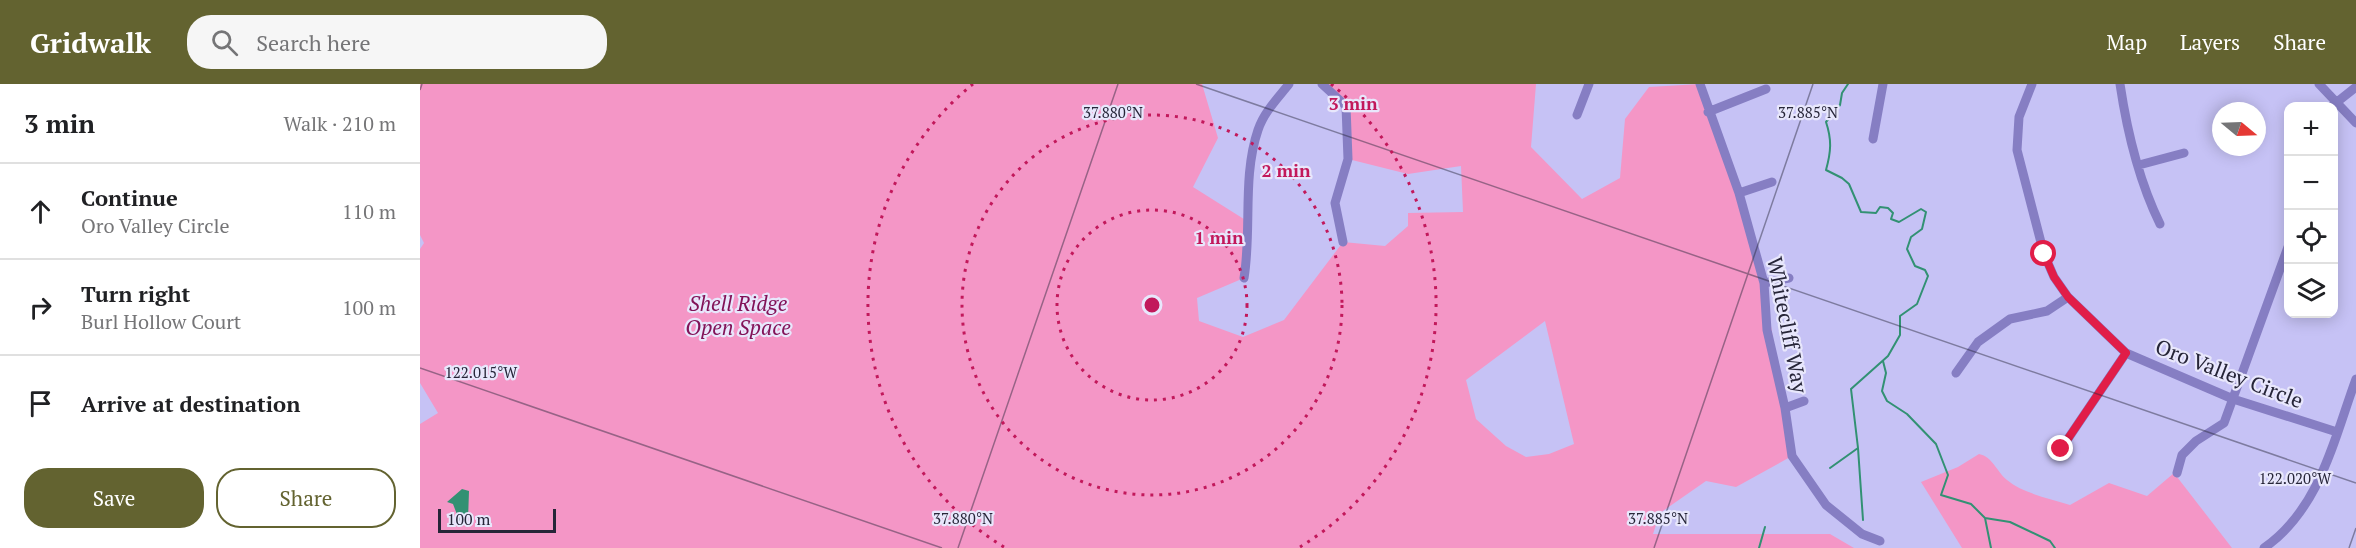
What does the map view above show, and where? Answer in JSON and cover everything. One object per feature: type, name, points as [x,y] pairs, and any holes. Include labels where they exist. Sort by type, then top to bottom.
[{"type":"street","points":[[1244,278],[1249,248],[1248,195],[1252,152],[1258,128],[1289,84]]},
{"type":"street","points":[[1322,84],[1346,106],[1348,159],[1335,202],[1343,242]]},
{"type":"street","points":[[1577,115],[1589,84]]},
{"type":"street","name":"Whitecliff Way","points":[[1700,84],[1708,112],[1739,193],[1764,283],[1767,330],[1785,408],[1792,456],[1826,505],[1862,534],[1880,541]]},
{"type":"street","points":[[1874,139],[1883,84]]},
{"type":"street","name":"Oro Valley Circle","points":[[2032,84],[2019,117],[2017,150],[2044,254],[2054,277],[2068,297],[2126,353],[2232,399],[2337,432]]},
{"type":"street","points":[[2120,84],[2125,117],[2150,204],[2160,224]]},
{"type":"street","points":[[2319,84],[2332,102]]},
{"type":"street","points":[[2338,102],[2356,87]]},
{"type":"street","points":[[1708,112],[1766,89]]},
{"type":"street","points":[[2338,108],[2356,123]]},
{"type":"street","points":[[2139,165],[2184,153]]},
{"type":"street","points":[[1739,193],[1772,182]]},
{"type":"street","points":[[2177,473],[2182,455],[2196,441],[2224,423],[2284,260]]},
{"type":"street","points":[[1764,283],[1790,278]]},
{"type":"street","points":[[1956,373],[1978,342],[2010,320],[2047,311],[2068,297]]},
{"type":"street","points":[[2061,449],[2126,353]]},
{"type":"street","points":[[2264,548],[2291,526],[2311,498],[2324,471],[2356,379]]},
{"type":"street","points":[[1785,408],[1804,401]]},
{"type":"green space","name":"Shell Ridge Open Space","points":[[420,84],[1202,84],[1218,138],[1193,187],[1247,221],[1244,278],[1197,298],[1199,321],[1243,337],[1284,320],[1343,242],[1385,246],[1408,226],[1408,213],[1463,212],[1461,166],[1408,174],[1348,159],[1346,107],[1322,84],[1536,84],[1531,147],[1582,199],[1620,178],[1625,119],[1649,87],[1700,84],[1764,283],[1792,456],[1736,487],[1706,481],[1660,513],[1653,534],[1830,534],[1854,548],[420,548],[420,424],[438,413],[420,383],[420,249],[424,243],[420,235]],"holes":[[[1545,321],[1574,444],[1549,454],[1526,457],[1506,446],[1476,419],[1466,380]]]},
{"type":"green space","points":[[1979,454],[1988,458],[2014,485],[2070,505],[2109,483],[2147,496],[2174,473],[2232,548],[1962,548],[1921,482],[1958,467]]},
{"type":"shaded area","points":[[462,489],[469,491],[468,520],[461,525],[453,504],[447,502]]},
{"type":"waterway","points":[[1848,84],[1842,93],[1840,105],[1826,122],[1830,146],[1826,170],[1849,184],[1861,212],[1876,213],[1880,207],[1888,208],[1893,213],[1891,219],[1899,222],[1921,209],[1926,212],[1922,229],[1911,237],[1907,249],[1915,266],[1925,270],[1928,276],[1917,304],[1900,316],[1900,335],[1888,356],[1851,389],[1863,520]]},
{"type":"waterway","points":[[1883,361],[1886,373],[1882,391],[1887,401],[1907,414],[1936,444],[1948,475],[1941,495],[1971,504],[1985,518],[2010,522],[2050,541],[2055,548]]},
{"type":"waterway","points":[[1830,468],[1858,448]]},
{"type":"waterway","points":[[1985,518],[1991,548]]},
{"type":"waterway","points":[[1759,548],[1765,527]]},
{"type":"route","points":[[2044,254],[2054,277],[2068,297],[2126,353],[2061,449]]}]
